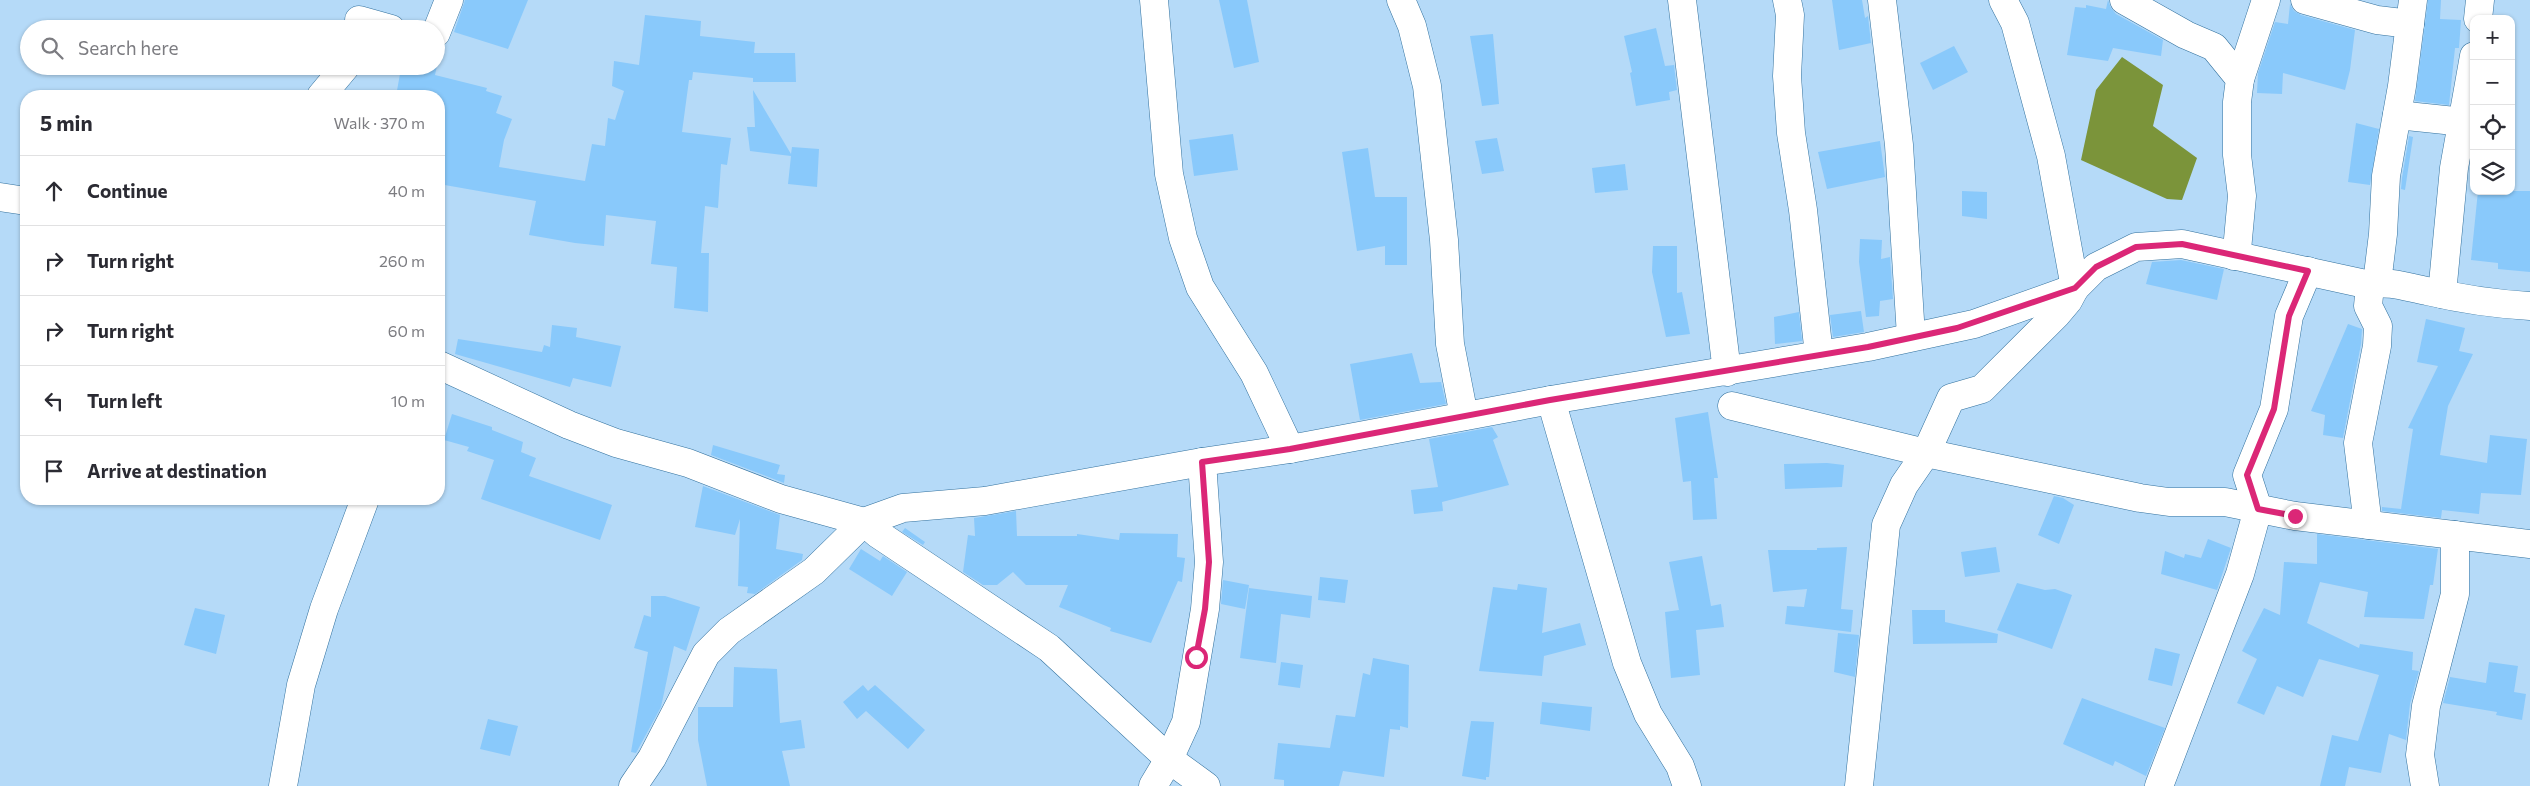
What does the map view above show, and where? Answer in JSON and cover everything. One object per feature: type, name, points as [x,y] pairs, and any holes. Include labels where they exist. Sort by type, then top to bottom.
[{"type":"street","points":[[441,20],[449,0]]},
{"type":"street","points":[[1154,0],[1169,174],[1183,238],[1200,286],[1254,373],[1290,449]]},
{"type":"street","points":[[1401,0],[1412,26],[1427,86],[1444,240],[1450,344],[1464,416]]},
{"type":"street","points":[[1682,0],[1727,372]]},
{"type":"street","points":[[1787,0],[1790,15],[1787,76],[1791,133],[1803,210],[1819,356]]},
{"type":"street","points":[[1882,0],[1900,145],[1911,336]]},
{"type":"street","points":[[2003,0],[2015,23],[2052,156],[2075,288]]},
{"type":"street","points":[[2124,0],[2186,35],[2214,48],[2240,79]]},
{"type":"street","points":[[2234,256],[2237,250],[2242,196],[2237,155],[2237,102],[2240,79],[2266,0]]},
{"type":"street","points":[[2305,0],[2377,20],[2411,12],[2397,114],[2386,176],[2383,234],[2368,306],[2378,326],[2377,346],[2358,443],[2368,525]]},
{"type":"street","points":[[2478,15],[2480,0]]},
{"type":"street","points":[[2442,294],[2454,168],[2468,122],[2474,60]]},
{"type":"street","points":[[327,90],[339,75]]},
{"type":"street","points":[[2397,114],[2468,122]]},
{"type":"street","points":[[0,197],[20,200]]},
{"type":"street","points":[[1860,786],[1886,525],[1904,485],[1926,453],[1951,398],[1982,389],[2062,307],[2075,288],[2096,267],[2136,247],[2182,244],[2374,284],[2494,304],[2530,306]]},
{"type":"street","points":[[2159,786],[2240,574],[2258,509],[2247,475],[2274,409],[2289,316],[2308,271]]},
{"type":"street","points":[[633,786],[652,758],[706,654],[729,631],[814,571],[864,522],[904,508],[985,501],[1202,462],[1290,449],[1550,400],[1819,356],[1974,324],[2075,288]]},
{"type":"street","points":[[445,368],[569,425],[616,443],[688,463],[780,499],[864,522],[878,534],[1049,648],[1169,759],[1206,786]]},
{"type":"street","points":[[1550,400],[1627,664],[1648,714],[1680,766],[1687,786]]},
{"type":"street","points":[[1732,406],[1926,453],[2140,498],[2169,502],[2225,502],[2258,509],[2368,525],[2530,544]]},
{"type":"street","points":[[1153,786],[1169,759],[1186,722],[1205,609],[1209,562],[1202,462]]},
{"type":"street","points":[[283,786],[299,691],[324,608],[364,505]]},
{"type":"street","points":[[2425,786],[2420,755],[2426,706],[2455,594],[2455,535]]},
{"type":"shaded area","points":[[2122,57],[2163,85],[2153,126],[2197,158],[2182,200],[2167,199],[2081,160],[2096,90]]},
{"type":"building","points":[[465,0],[528,0],[508,49],[454,32]]},
{"type":"building","points":[[1219,0],[1247,0],[1259,62],[1234,68]]},
{"type":"building","points":[[1832,0],[1862,0],[1865,18],[1868,16],[1871,43],[1839,50]]},
{"type":"building","points":[[2108,0],[2116,14],[2163,40],[2161,56],[2113,48],[2108,61],[2067,55],[2075,7],[2086,8],[2086,5],[2106,9]]},
{"type":"building","points":[[2428,0],[2441,0],[2440,19],[2461,20],[2459,48],[2455,48],[2449,105],[2415,101]]},
{"type":"building","points":[[2290,4],[2294,11],[2301,15],[2355,30],[2350,70],[2345,90],[2283,73],[2282,94],[2257,93],[2258,73],[2275,22],[2288,24]]},
{"type":"building","points":[[645,15],[701,21],[700,36],[755,42],[754,53],[795,53],[796,82],[753,82],[753,78],[693,72],[692,80],[689,80],[682,132],[731,138],[727,165],[721,164],[718,208],[705,206],[701,253],[709,253],[708,312],[674,308],[677,267],[651,264],[656,221],[606,215],[604,246],[575,243],[529,235],[536,201],[445,185],[445,90],[397,90],[400,75],[435,75],[487,88],[486,91],[502,96],[496,113],[512,119],[504,140],[499,167],[585,181],[592,144],[605,146],[608,118],[615,120],[624,91],[612,86],[614,61],[639,65]]},
{"type":"building","points":[[1656,28],[1665,66],[1674,65],[1677,90],[1669,92],[1670,100],[1636,106],[1630,73],[1632,72],[1624,36]]},
{"type":"building","points":[[1493,34],[1499,104],[1482,106],[1470,36]]},
{"type":"building","points":[[1954,46],[1968,72],[1933,90],[1920,63]]},
{"type":"building","points":[[753,90],[791,154],[792,147],[819,149],[817,187],[788,184],[791,156],[750,151],[747,127],[755,127]]},
{"type":"building","points":[[2356,123],[2379,129],[2370,185],[2348,182]]},
{"type":"building","points":[[1233,134],[1238,170],[1194,176],[1189,140]]},
{"type":"building","points":[[2409,136],[2413,137],[2405,190],[2401,189]]},
{"type":"building","points":[[1497,138],[1504,171],[1482,174],[1475,141]]},
{"type":"building","points":[[1880,141],[1885,177],[1827,189],[1818,152]]},
{"type":"building","points":[[1368,148],[1375,197],[1407,197],[1407,265],[1385,265],[1385,246],[1357,251],[1342,152]]},
{"type":"building","points":[[1625,164],[1628,190],[1595,193],[1592,168]]},
{"type":"building","points":[[1962,191],[1987,192],[1987,219],[1962,216]]},
{"type":"building","points":[[2515,191],[2530,191],[2530,272],[2498,269],[2498,263],[2471,260],[2478,195],[2515,195]]},
{"type":"building","points":[[1860,239],[1882,240],[1881,259],[1890,257],[1893,299],[1880,301],[1879,316],[1866,317],[1859,262]]},
{"type":"building","points":[[1653,246],[1677,246],[1677,293],[1682,292],[1690,334],[1666,337],[1652,272]]},
{"type":"building","points":[[2181,260],[2224,269],[2217,300],[2146,284],[2152,262]]},
{"type":"building","points":[[1861,311],[1864,332],[1833,337],[1830,315]]},
{"type":"building","points":[[1799,312],[1802,341],[1775,344],[1774,317]]},
{"type":"building","points":[[2426,319],[2465,328],[2459,351],[2473,354],[2448,406],[2440,455],[2487,463],[2490,435],[2527,439],[2521,495],[2481,493],[2479,514],[2442,510],[2441,518],[2382,511],[2382,507],[2401,509],[2413,429],[2408,428],[2438,366],[2417,362]]},
{"type":"building","points":[[2348,324],[2362,329],[2361,344],[2343,438],[2323,435],[2325,415],[2311,411]]},
{"type":"building","points":[[552,325],[577,328],[576,337],[621,346],[611,387],[573,378],[570,387],[455,354],[458,339],[542,352],[544,345],[550,347]]},
{"type":"building","points":[[1412,353],[1420,383],[1441,382],[1446,404],[1360,420],[1350,364]]},
{"type":"building","points":[[1708,412],[1718,478],[1714,478],[1717,519],[1693,520],[1691,481],[1683,482],[1675,418]]},
{"type":"building","points":[[452,414],[492,427],[492,430],[523,442],[521,452],[536,458],[529,476],[612,505],[600,540],[481,499],[494,460],[467,451],[469,447],[445,440]]},
{"type":"building","points":[[1492,427],[1498,437],[1493,440],[1509,485],[1442,502],[1443,511],[1414,514],[1411,490],[1438,487],[1429,439]]},
{"type":"building","points":[[713,445],[780,465],[777,474],[785,475],[784,483],[711,455]]},
{"type":"building","points":[[1827,463],[1844,465],[1842,487],[1785,489],[1784,464]]},
{"type":"building","points":[[703,486],[780,515],[776,549],[803,554],[802,560],[755,594],[747,593],[748,587],[738,586],[740,519],[735,535],[695,527]]},
{"type":"building","points":[[2054,496],[2063,498],[2074,505],[2059,544],[2038,535]]},
{"type":"building","points":[[1016,511],[1017,536],[1077,536],[1077,534],[1119,540],[1120,533],[1178,534],[1177,557],[1185,558],[1182,582],[1178,581],[1151,643],[1110,631],[1111,628],[1059,607],[1068,585],[1026,585],[1013,572],[997,585],[983,585],[963,572],[968,535],[975,536],[974,518]]},
{"type":"building","points":[[905,528],[925,542],[923,545],[902,532]]},
{"type":"building","points":[[2317,534],[2438,549],[2433,585],[2430,585],[2424,619],[2364,617],[2368,592],[2320,582],[2307,623],[2359,648],[2360,644],[2413,652],[2412,670],[2419,671],[2410,704],[2406,740],[2389,734],[2381,773],[2349,767],[2345,786],[2320,786],[2332,735],[2358,741],[2379,675],[2319,659],[2303,697],[2277,686],[2264,715],[2237,703],[2257,659],[2242,651],[2264,608],[2280,615],[2284,562],[2317,564]]},
{"type":"building","points":[[2208,539],[2231,548],[2217,590],[2161,574],[2165,551],[2184,558],[2185,554],[2201,558]]},
{"type":"building","points":[[1847,547],[1841,609],[1853,610],[1851,632],[1785,624],[1787,606],[1804,607],[1807,589],[1773,592],[1768,550],[1817,550],[1817,548]]},
{"type":"building","points":[[1996,547],[2000,572],[1965,577],[1961,552]]},
{"type":"building","points":[[861,549],[880,561],[883,556],[907,572],[892,596],[849,569]]},
{"type":"building","points":[[1702,556],[1711,606],[1721,604],[1724,627],[1696,630],[1700,675],[1671,678],[1665,612],[1679,610],[1669,562]]},
{"type":"building","points":[[1320,577],[1348,580],[1345,603],[1318,600]]},
{"type":"building","points":[[1223,580],[1249,585],[1245,609],[1221,604]]},
{"type":"building","points":[[2017,583],[2045,590],[2055,589],[2072,595],[2052,649],[1997,630]]},
{"type":"building","points":[[1518,584],[1547,588],[1542,633],[1580,623],[1586,645],[1544,656],[1542,676],[1479,671],[1493,587],[1517,590]]},
{"type":"building","points":[[1249,588],[1312,596],[1310,618],[1281,614],[1276,663],[1240,658]]},
{"type":"building","points":[[651,596],[665,596],[700,607],[686,651],[674,646],[661,707],[636,753],[631,752],[648,652],[634,648],[644,615],[651,617]]},
{"type":"building","points":[[195,608],[225,615],[216,654],[184,645]]},
{"type":"building","points":[[1912,610],[1945,610],[1945,622],[1998,634],[1997,643],[1913,644]]},
{"type":"building","points":[[1838,633],[1859,635],[1855,677],[1834,672]]},
{"type":"building","points":[[2155,648],[2180,654],[2172,686],[2148,680]]},
{"type":"building","points":[[1373,658],[1409,665],[1408,728],[1400,726],[1400,730],[1390,729],[1384,777],[1343,771],[1339,786],[1284,786],[1284,780],[1274,779],[1278,743],[1330,748],[1336,715],[1355,717],[1363,673],[1370,675]]},
{"type":"building","points":[[1281,662],[1303,665],[1300,688],[1278,685]]},
{"type":"building","points":[[2489,662],[2518,666],[2514,692],[2526,694],[2522,720],[2496,715],[2497,712],[2443,703],[2450,677],[2486,683]]},
{"type":"building","points":[[734,667],[777,669],[780,723],[801,720],[805,748],[782,751],[790,786],[707,786],[698,740],[698,707],[733,707]]},
{"type":"building","points":[[863,685],[868,691],[875,685],[925,730],[908,749],[866,711],[857,719],[843,702]]},
{"type":"building","points":[[2082,698],[2165,728],[2146,776],[2115,761],[2113,766],[2063,744]]},
{"type":"building","points":[[1542,702],[1592,707],[1590,731],[1540,724]]},
{"type":"building","points":[[488,719],[518,726],[510,756],[480,749]]},
{"type":"building","points":[[1471,721],[1494,722],[1489,777],[1486,777],[1486,780],[1462,776]]},
{"type":"route","points":[[1196,657],[1205,609],[1209,562],[1202,462],[1290,449],[1550,400],[1868,347],[1911,336],[1957,328],[1974,324],[2075,288],[2096,267],[2136,247],[2182,244],[2308,271],[2289,316],[2274,409],[2247,475],[2258,509],[2295,516]]}]
